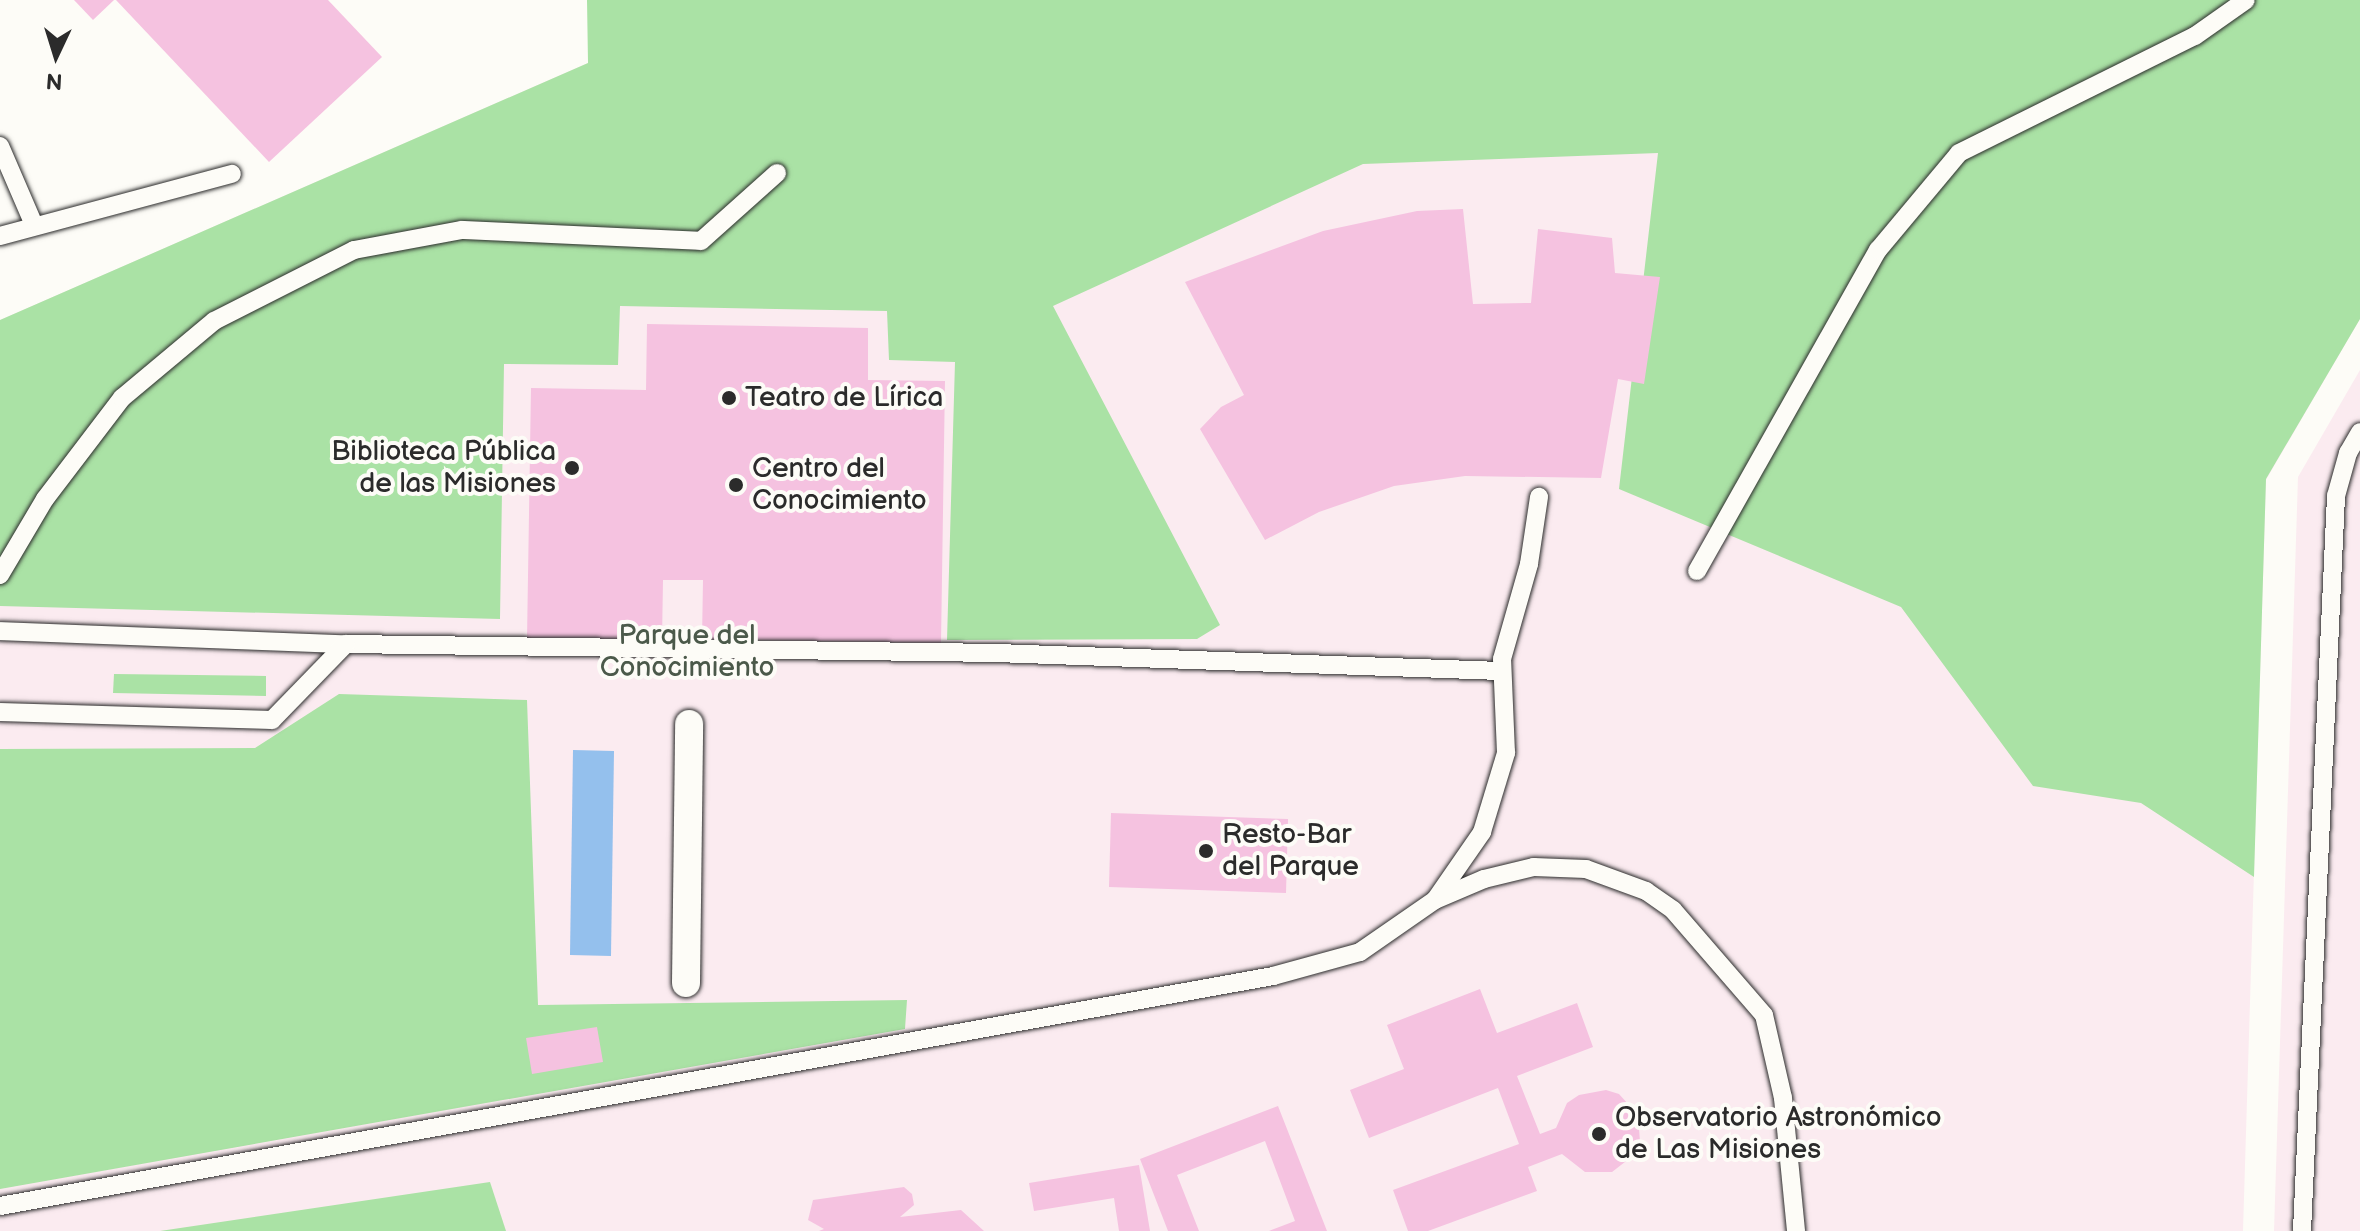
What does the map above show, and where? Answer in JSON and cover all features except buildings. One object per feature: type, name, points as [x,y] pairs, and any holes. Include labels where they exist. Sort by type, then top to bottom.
[{"type":"street","points":[[686,983],[689,724]]},
{"type":"lane","points":[[1697,571],[1878,250],[1959,153],[2195,36],[2246,0]]},
{"type":"lane","points":[[0,146],[34,225]]},
{"type":"lane","points":[[0,575],[45,499],[122,398],[214,321],[354,250],[462,230],[701,241],[777,173]]},
{"type":"lane","points":[[0,236],[232,174]]},
{"type":"lane","points":[[2302,1231],[2336,496],[2348,453],[2360,432]]},
{"type":"lane","points":[[1435,900],[1482,832],[1506,753],[1502,671],[1529,564],[1539,497]]},
{"type":"lane","points":[[0,631],[346,644],[996,653],[1502,671]]},
{"type":"lane","points":[[0,712],[272,720],[346,644]]},
{"type":"lane","points":[[0,1206],[1273,976],[1360,952],[1435,900],[1484,879],[1534,867],[1586,869],[1627,882],[1673,910],[1764,1015],[1783,1098],[1796,1231]]},
{"type":"shaded area","name":"Parque del Conocimiento","points":[[588,63],[2360,212],[2360,319],[2266,480],[2243,1231],[0,1231],[0,320]]},
{"type":"shaded area","points":[[2360,370],[2360,1231],[2274,1231],[2298,477]]},
{"type":"green space","points":[[587,0],[2360,0],[2360,319],[2266,479],[2254,877],[2141,803],[2033,786],[1901,607],[1619,489],[1658,153],[1363,164],[1053,306],[1220,625],[1197,639],[947,640],[955,362],[889,360],[887,311],[620,306],[618,365],[504,364],[500,619],[0,606],[0,320],[588,63]]},
{"type":"green space","points":[[114,674],[266,676],[266,696],[113,693]]},
{"type":"green space","points":[[339,694],[527,700],[538,1005],[907,1000],[905,1029],[0,1189],[0,749],[255,748]]},
{"type":"green space","points":[[490,1182],[506,1231],[160,1231]]},
{"type":"water","points":[[573,750],[614,751],[611,956],[570,955]]},
{"type":"place","name":"Teatro de Lírica","points":[[729,398]]},
{"type":"place","name":"Biblioteca Pública de las Misiones","points":[[572,468]]},
{"type":"place","name":"Centro del Conocimiento","points":[[736,485]]},
{"type":"place","name":"Resto-Bar del Parque","points":[[1206,851]]},
{"type":"place","name":"Observatorio Astronómico de Las Misiones","points":[[1599,1134]]}]
